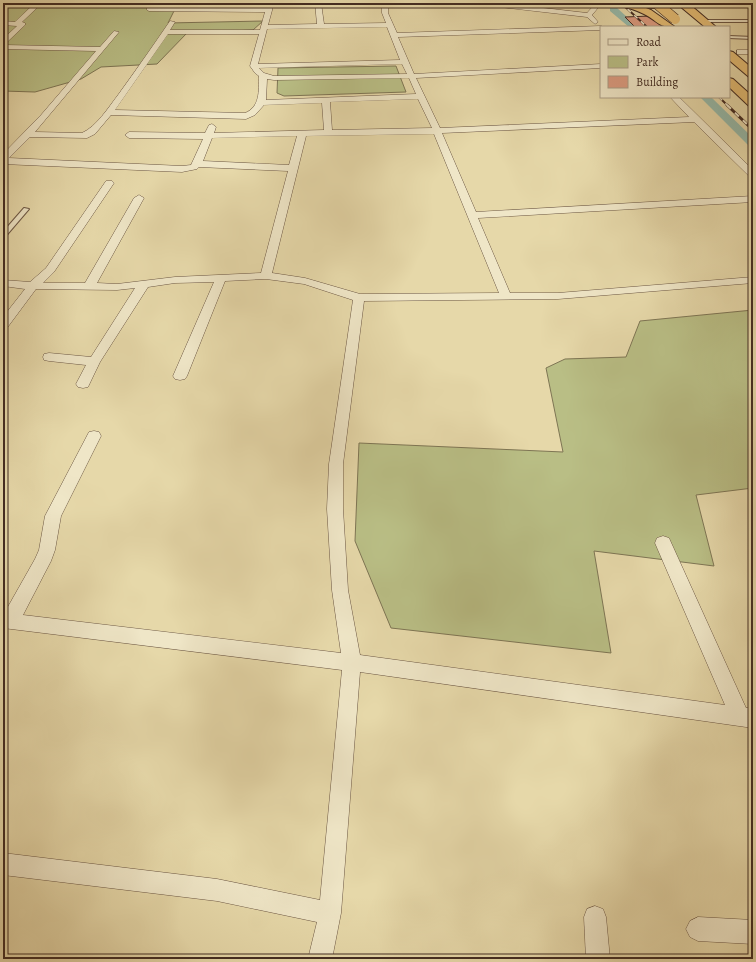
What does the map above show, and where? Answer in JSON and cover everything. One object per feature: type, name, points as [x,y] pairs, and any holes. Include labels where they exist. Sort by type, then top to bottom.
[{"type":"highway","points":[[620,3],[649,5],[685,12]]},
{"type":"highway","points":[[623,3],[648,12],[672,24]]},
{"type":"highway","points":[[668,3],[704,25]]},
{"type":"highway","points":[[649,5],[672,24]]},
{"type":"highway","points":[[672,24],[685,12]]},
{"type":"highway","points":[[730,43],[753,62]]},
{"type":"highway","points":[[730,55],[753,75]]},
{"type":"highway","points":[[730,68],[753,89]]},
{"type":"highway","points":[[730,82],[753,103]]},
{"type":"street","points":[[17,23],[39,3]]},
{"type":"street","points":[[318,3],[321,26]]},
{"type":"street","points":[[385,3],[385,13],[404,62],[437,131],[506,297]]},
{"type":"street","points":[[483,3],[589,15]]},
{"type":"street","points":[[589,15],[599,3]]},
{"type":"street","points":[[149,9],[270,6],[254,66],[257,73],[274,78],[411,76],[600,66]]},
{"type":"street","points":[[589,15],[592,21],[602,26]]},
{"type":"street","points":[[28,134],[84,136],[92,132],[109,112],[155,49],[172,22]]},
{"type":"street","points":[[3,23],[22,24],[22,26],[3,43]]},
{"type":"street","points":[[166,32],[390,25]]},
{"type":"street","points":[[394,35],[600,28]]},
{"type":"street","points":[[3,160],[28,134],[116,32]]},
{"type":"street","points":[[3,47],[102,48]]},
{"type":"street","points":[[740,52],[753,52]]},
{"type":"street","points":[[254,66],[404,62]]},
{"type":"street","points":[[109,112],[246,116],[253,114],[262,103],[264,76]]},
{"type":"street","points":[[262,103],[420,96]]},
{"type":"street","points":[[675,98],[695,119],[750,167],[753,175]]},
{"type":"street","points":[[326,100],[328,133]]},
{"type":"street","points":[[3,160],[182,169],[194,167],[197,164],[207,136],[217,116]]},
{"type":"street","points":[[128,135],[207,136],[437,131],[695,119]]},
{"type":"street","points":[[266,276],[302,133]]},
{"type":"street","points":[[197,164],[292,168]]},
{"type":"street","points":[[3,325],[32,286],[50,270],[109,183]]},
{"type":"street","points":[[89,287],[139,198]]},
{"type":"street","points":[[472,215],[753,198]]},
{"type":"street","points":[[3,283],[32,286],[89,287],[143,285],[175,280],[266,276],[305,281],[359,298],[581,295],[753,280]]},
{"type":"street","points":[[180,376],[221,278]]},
{"type":"street","points":[[83,384],[94,362],[143,285]]},
{"type":"street","points":[[320,959],[330,913],[352,662],[340,590],[335,509],[336,464],[359,298]]},
{"type":"street","points":[[49,358],[94,362]]},
{"type":"street","points":[[94,436],[53,516],[47,550],[43,561],[6,620],[352,662],[746,717]]},
{"type":"street","points":[[663,543],[746,717]]},
{"type":"street","points":[[3,864],[217,890],[330,913]]},
{"type":"street","points":[[595,917],[598,959]]},
{"type":"street","points":[[698,929],[753,932]]},
{"type":"lane","points":[[704,25],[751,21]]},
{"type":"lane","points":[[730,37],[753,38]]},
{"type":"lane","points":[[3,236],[26,209]]},
{"type":"green space","points":[[3,3],[178,3],[168,23],[263,21],[253,30],[187,33],[157,64],[101,67],[81,79],[35,92],[3,91]]},
{"type":"green space","points":[[396,66],[406,92],[284,96],[277,93],[278,68]]},
{"type":"green space","points":[[753,310],[753,488],[696,495],[714,566],[594,551],[611,653],[391,628],[355,541],[359,443],[563,452],[546,368],[565,359],[626,357],[640,321]]},
{"type":"building","points":[[650,16],[661,26],[634,26],[625,17]]},
{"type":"waterway","points":[[613,9],[633,26]]},
{"type":"waterway","points":[[706,98],[753,144]]},
{"type":"railway","points":[[621,3],[646,26]]},
{"type":"railway","points":[[720,98],[727,105]]},
{"type":"railway","points":[[727,105],[753,130]]}]
